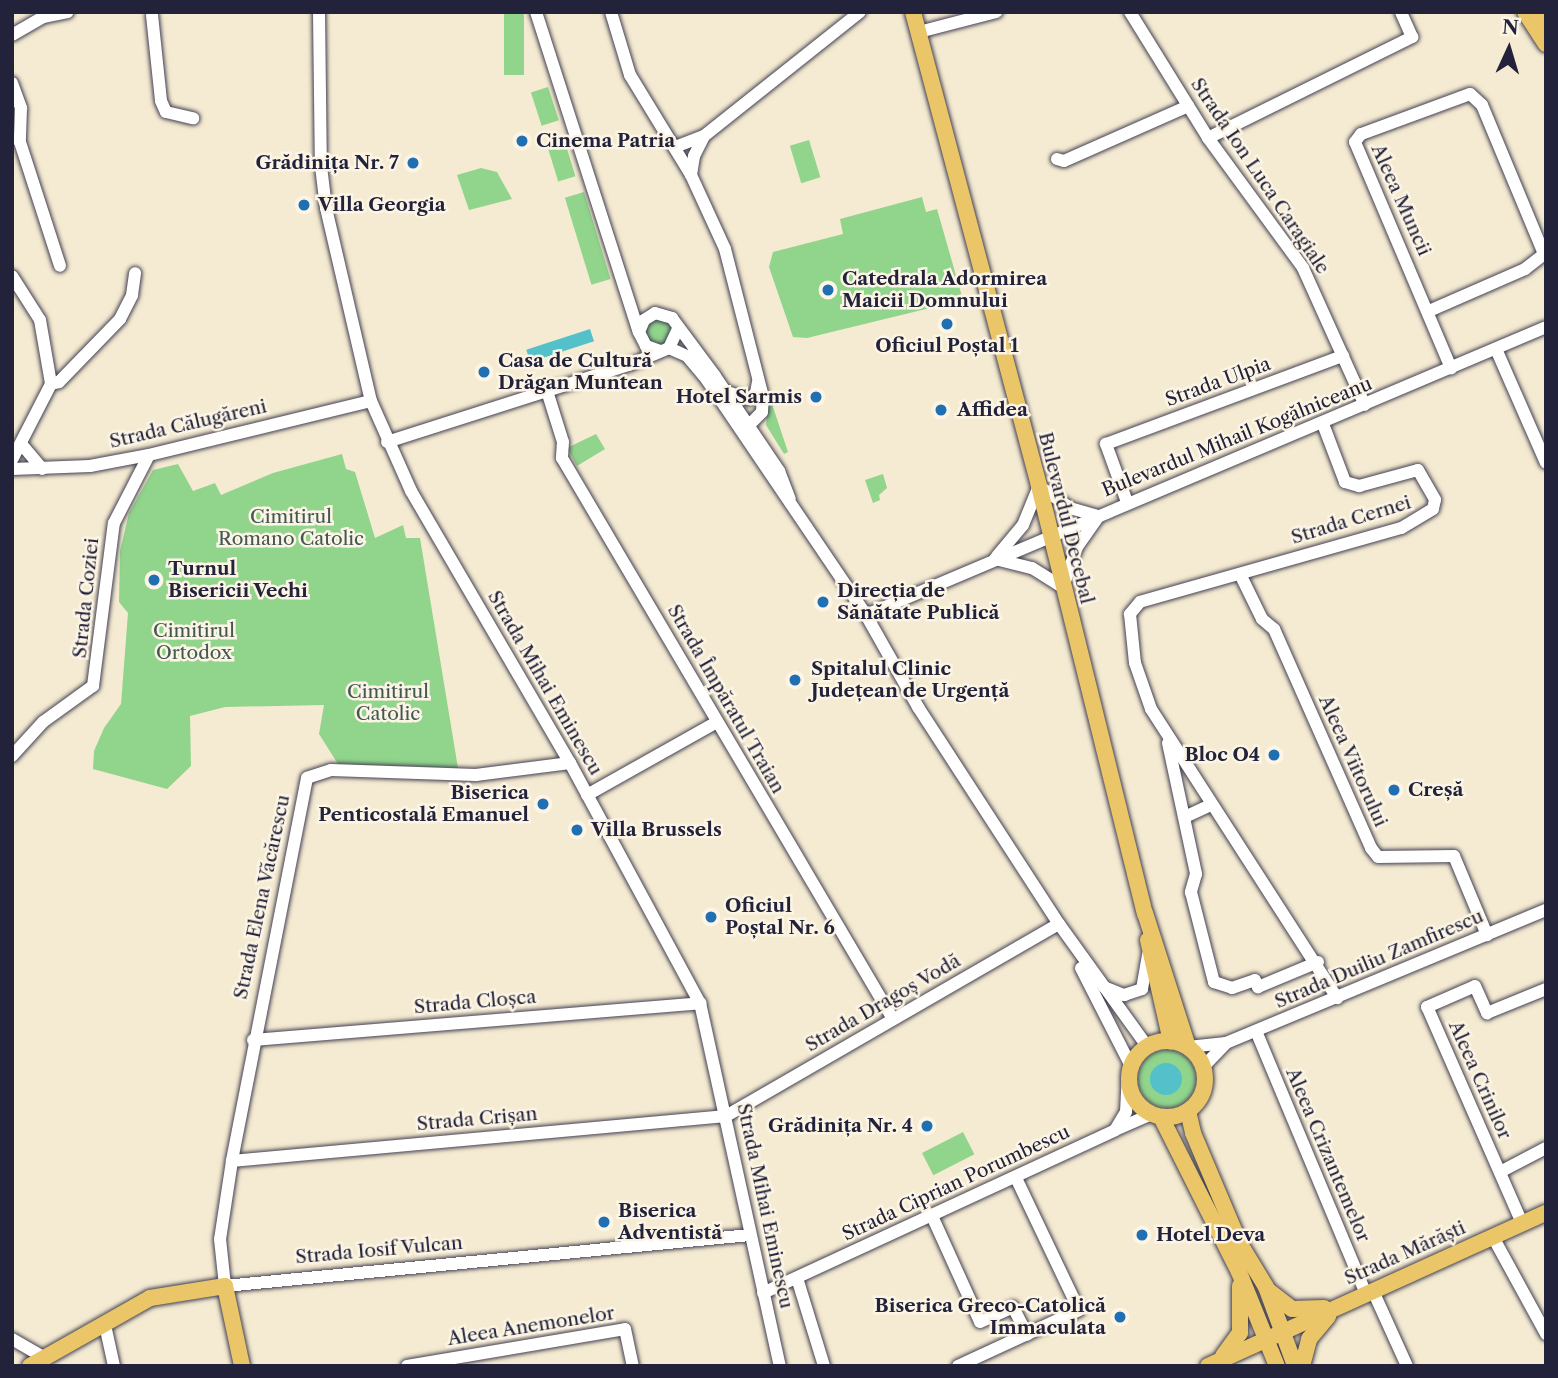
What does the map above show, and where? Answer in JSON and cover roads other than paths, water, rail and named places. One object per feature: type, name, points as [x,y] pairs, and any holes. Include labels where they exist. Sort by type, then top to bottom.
[{"type":"main road","points":[[1525,12],[1546,44]]},
{"type":"main road","points":[[1540,12],[1546,21]]},
{"type":"main road","name":"Bulevardul Decebal","points":[[912,13],[1039,486],[1145,913],[1188,1047]]},
{"type":"main road","name":"Bulevardul Decebal","points":[[1145,913],[1148,948],[1171,1041]]},
{"type":"main road","points":[[1156,1116],[1188,1111],[1204,1089],[1203,1067],[1188,1047],[1171,1041],[1147,1046],[1129,1072],[1135,1100],[1156,1116],[1239,1272],[1277,1366]]},
{"type":"main road","points":[[1188,1111],[1193,1132],[1240,1244],[1266,1287],[1295,1366]]},
{"type":"main road","name":"Strada Mărăști","points":[[1212,1364],[1546,1213]]},
{"type":"main road","points":[[1212,1364],[1240,1333],[1239,1272]]},
{"type":"main road","points":[[225,1286],[242,1366]]},
{"type":"main road","name":"Strada Iosif Vulcan","points":[[37,1362],[150,1298],[225,1286]]},
{"type":"main road","points":[[1266,1287],[1292,1309],[1337,1307]]},
{"type":"main road","points":[[1301,1366],[1314,1329],[1337,1307]]},
{"type":"main road","points":[[1212,1364],[1239,1366]]},
{"type":"street","points":[[12,35],[45,15],[68,12]]},
{"type":"street","name":"Strada Mihai Eminescu","points":[[319,12],[321,166],[326,208],[370,401],[387,442],[570,763],[699,1003],[780,1366]]},
{"type":"street","points":[[536,12],[624,293],[640,335],[650,349],[665,350],[693,362],[731,410],[799,520],[866,615],[918,707],[1059,924],[1147,1046]]},
{"type":"street","points":[[611,12],[630,75],[691,175],[725,249],[763,397],[762,412],[748,426]]},
{"type":"street","points":[[675,148],[704,136],[860,12]]},
{"type":"street","points":[[919,32],[996,12]]},
{"type":"street","name":"Strada Ion Luca Caragiale","points":[[1130,12],[1208,138],[1303,268],[1365,405]]},
{"type":"street","points":[[1208,138],[1412,37],[1401,12]]},
{"type":"street","points":[[152,15],[161,101],[166,112],[193,118]]},
{"type":"street","points":[[12,83],[21,108],[20,142],[60,266]]},
{"type":"street","name":"Aleea Muncii","points":[[1429,311],[1542,259],[1543,244],[1479,99],[1470,94],[1361,134],[1355,142],[1451,368]]},
{"type":"street","points":[[1057,159],[1064,160],[1188,106]]},
{"type":"street","points":[[691,175],[694,156],[704,136]]},
{"type":"street","points":[[51,384],[59,382],[120,319],[132,295],[135,273]]},
{"type":"street","points":[[12,276],[40,320],[51,384],[24,444],[12,460]]},
{"type":"street","points":[[624,293],[654,313],[667,314],[678,328],[726,392],[731,410],[748,426],[779,471],[799,520]]},
{"type":"street","points":[[629,365],[643,320],[654,313]]},
{"type":"street","name":"Bulevardul Mihail Kogălniceanu","points":[[866,615],[1546,327]]},
{"type":"street","points":[[387,442],[629,365],[665,350],[678,328]]},
{"type":"street","points":[[1496,349],[1546,463]]},
{"type":"street","name":"Strada Ulpia","points":[[1128,502],[1106,444],[1343,356]]},
{"type":"street","points":[[726,392],[749,399],[757,393],[758,382]]},
{"type":"street","name":"Strada Împăratul Traian","points":[[547,391],[563,442],[562,458],[893,1019]]},
{"type":"street","points":[[731,410],[755,412],[763,397]]},
{"type":"street","name":"Strada Călugăreni","points":[[12,469],[42,470],[149,455],[370,401]]},
{"type":"street","name":"Strada Cernei","points":[[1166,732],[1151,709],[1135,663],[1130,614],[1140,602],[1401,528],[1433,509],[1435,500],[1418,470],[1359,486],[1345,482],[1322,424]]},
{"type":"street","points":[[12,436],[24,444],[42,470]]},
{"type":"street","name":"Strada Coziei","points":[[12,756],[43,722],[93,686],[114,523],[149,455]]},
{"type":"street","points":[[1039,486],[1070,508],[1098,516],[1077,547],[1063,587],[1032,568],[995,559],[1023,525],[1039,486]]},
{"type":"street","name":"Aleea Viitorului","points":[[1240,573],[1262,619],[1273,629],[1371,848],[1378,857],[1454,856],[1487,935]]},
{"type":"street","points":[[587,795],[717,722]]},
{"type":"street","points":[[1166,732],[1211,805],[1318,962],[1337,998]]},
{"type":"street","points":[[1166,732],[1187,816],[1196,874],[1191,892],[1217,986],[1232,988],[1255,980],[1258,987],[1318,962]]},
{"type":"street","name":"Strada Elena Văcărescu","points":[[225,1286],[220,1239],[232,1161],[253,1040],[307,778],[331,770],[465,776],[570,763]]},
{"type":"street","points":[[1187,816],[1211,805]]},
{"type":"street","name":"Strada Duiliu Zamfirescu","points":[[1226,1044],[1546,910]]},
{"type":"street","points":[[1059,924],[1129,1072],[1126,1112],[1115,1130]]},
{"type":"street","name":"Strada Dragoș Vodă","points":[[726,1116],[1059,924]]},
{"type":"street","points":[[1102,986],[1124,995],[1142,989],[1148,948]]},
{"type":"street","name":"Aleea Crinilor","points":[[1522,1223],[1427,1007],[1475,986],[1487,1013],[1546,989]]},
{"type":"street","name":"Strada Cloșca","points":[[253,1040],[699,1003]]},
{"type":"street","name":"Aleea Crizantemelor","points":[[1256,1031],[1370,1293],[1407,1366]]},
{"type":"street","points":[[1188,1047],[1226,1044]]},
{"type":"street","points":[[1203,1067],[1226,1044]]},
{"type":"street","name":"Strada Crișan","points":[[232,1161],[726,1116]]},
{"type":"street","name":"Strada Ciprian Porumbescu","points":[[763,1293],[1115,1130],[1156,1116]]},
{"type":"street","points":[[1500,1172],[1546,1148]]},
{"type":"street","points":[[958,1366],[1079,1310],[1016,1178]]},
{"type":"street","points":[[932,1216],[980,1322],[1013,1307],[1027,1335]]},
{"type":"street","name":"Strada Iosif Vulcan","points":[[225,1286],[750,1235]]},
{"type":"street","points":[[1493,1237],[1546,1334]]},
{"type":"street","points":[[797,1278],[824,1366]]},
{"type":"street","points":[[105,1325],[114,1366]]},
{"type":"street","name":"Aleea Anemonelor","points":[[407,1366],[625,1329],[633,1366]]},
{"type":"street","points":[[12,1339],[37,1362]]},
{"type":"water","points":[[590,329],[594,341],[530,362],[526,350]]},
{"type":"water","points":[[1166,1063],[1177,1068],[1182,1079],[1177,1090],[1166,1095],[1155,1090],[1150,1079],[1155,1068]]},
{"type":"place","name":"Cinema Patria","points":[[522,141]]},
{"type":"place","name":"Grădinița Nr. 7","points":[[413,163]]},
{"type":"place","name":"Villa Georgia","points":[[304,205]]},
{"type":"place","name":"Catedrala Adormirea Maicii Domnului","points":[[828,290]]},
{"type":"place","name":"Oficiul Poștal 1","points":[[947,324]]},
{"type":"place","name":"Casa de Cultură Drăgan Muntean","points":[[484,372]]},
{"type":"place","name":"Hotel Sarmis","points":[[816,397]]},
{"type":"place","name":"Affidea","points":[[941,410]]},
{"type":"place","name":"Turnul Bisericii Vechi","points":[[154,580]]},
{"type":"place","name":"Direcția de Sănătate Publică","points":[[823,602]]},
{"type":"place","name":"Spitalul Clinic Județean de Urgență","points":[[795,680]]},
{"type":"place","name":"Bloc O4","points":[[1274,755]]},
{"type":"place","name":"Creșă","points":[[1394,790]]},
{"type":"place","name":"Biserica Penticostală Emanuel","points":[[543,804]]},
{"type":"place","name":"Villa Brussels","points":[[577,830]]},
{"type":"place","name":"Oficiul Poștal Nr. 6","points":[[711,917]]},
{"type":"place","name":"Grădinița Nr. 4","points":[[927,1126]]},
{"type":"place","name":"Biserica Adventistă","points":[[604,1222]]},
{"type":"place","name":"Hotel Deva","points":[[1142,1235]]},
{"type":"place","name":"Biserica Greco-Catolică Immaculata","points":[[1120,1317]]},
{"type":"park label","name":"Cimitirul Romano Catolic","points":[[291,528]]},
{"type":"park label","name":"Cimitirul Ortodox","points":[[194,642]]},
{"type":"park label","name":"Cimitirul Catolic","points":[[388,703]]}]
